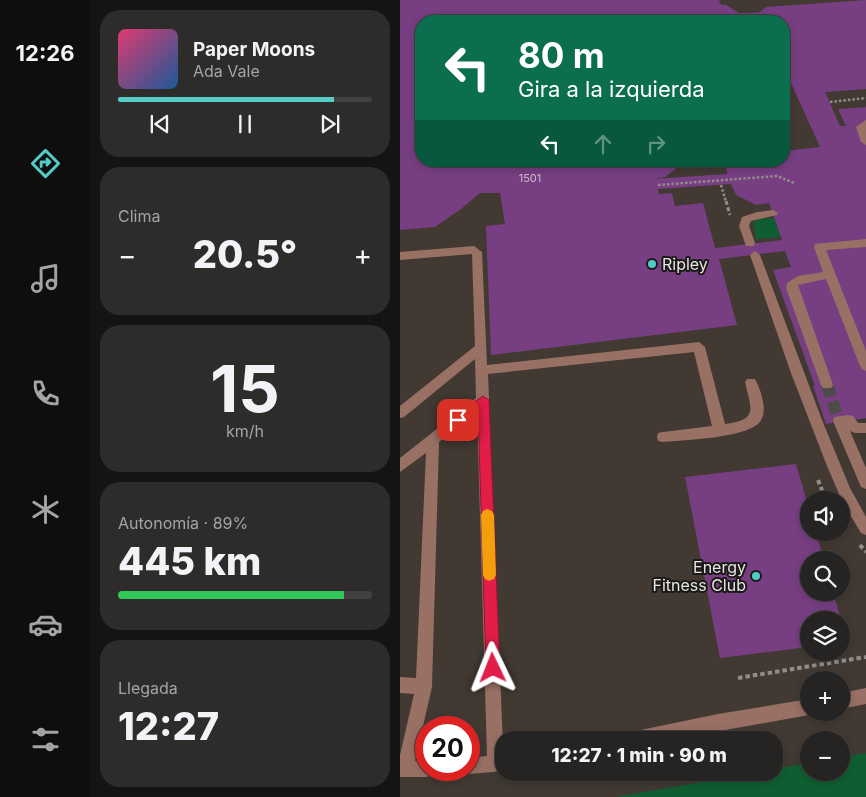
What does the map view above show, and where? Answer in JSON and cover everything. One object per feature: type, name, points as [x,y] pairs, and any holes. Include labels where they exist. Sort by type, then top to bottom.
[{"type":"lane","points":[[866,122],[861,127],[866,142]]},
{"type":"lane","points":[[773,213],[757,215],[746,219],[744,226],[802,390],[854,512],[866,529]]},
{"type":"lane","points":[[866,243],[819,248],[866,366]]},
{"type":"lane","points":[[400,256],[476,251],[499,731]]},
{"type":"lane","points":[[827,385],[792,288],[794,283],[802,279],[830,275]]},
{"type":"lane","points":[[400,413],[482,347]]},
{"type":"lane","points":[[482,370],[699,347],[720,430]]},
{"type":"lane","points":[[663,437],[743,427],[755,419],[758,410],[751,382]]},
{"type":"lane","points":[[400,466],[483,400]]},
{"type":"lane","points":[[854,422],[866,432]]},
{"type":"lane","points":[[854,422],[866,483]]},
{"type":"lane","points":[[403,769],[424,687],[433,439]]},
{"type":"lane","points":[[400,685],[424,687]]},
{"type":"lane","points":[[850,699],[866,696]]},
{"type":"lane","points":[[674,731],[800,708]]},
{"type":"lane","points":[[480,765],[495,763]]},
{"type":"path","points":[[830,102],[866,98]]},
{"type":"path","points":[[658,186],[730,178],[777,176],[794,183]]},
{"type":"path","points":[[738,678],[866,657]]},
{"type":"shaded area","points":[[400,0],[866,0],[866,797],[400,797]]},
{"type":"green space","points":[[774,218],[781,237],[756,239],[753,222],[757,219]]},
{"type":"green space","points":[[866,753],[866,797],[615,797],[708,781],[783,781],[783,767],[800,765],[800,781],[850,781],[850,756]]},
{"type":"building","points":[[400,0],[719,0],[721,5],[726,5],[739,13],[748,13],[760,12],[766,7],[866,0],[866,89],[825,92],[840,126],[846,126],[838,109],[866,107],[866,418],[826,424],[813,386],[815,386],[773,270],[791,267],[785,251],[719,259],[737,325],[491,355],[486,226],[505,224],[500,193],[480,193],[435,227],[400,230]],"holes":[[[731,184],[736,195],[756,205],[769,203],[782,240],[715,248],[703,203],[675,206],[672,193],[659,194],[658,189]]]},
{"type":"building","name":"Energy Fitness Club","points":[[796,464],[804,491],[800,491],[800,541],[819,541],[821,551],[800,551],[800,601],[836,601],[838,611],[800,611],[800,648],[720,658],[685,477]]},
{"type":"tunnel","points":[[827,385],[839,421]]},
{"type":"slow traffic","points":[[487,515],[489,575]]},
{"type":"place","name":"Ripley","points":[[652,264]]},
{"type":"place","name":"Energy Fitness Club","points":[[756,576]]},
{"type":"route","points":[[458,420],[483,400],[493,668]]}]
